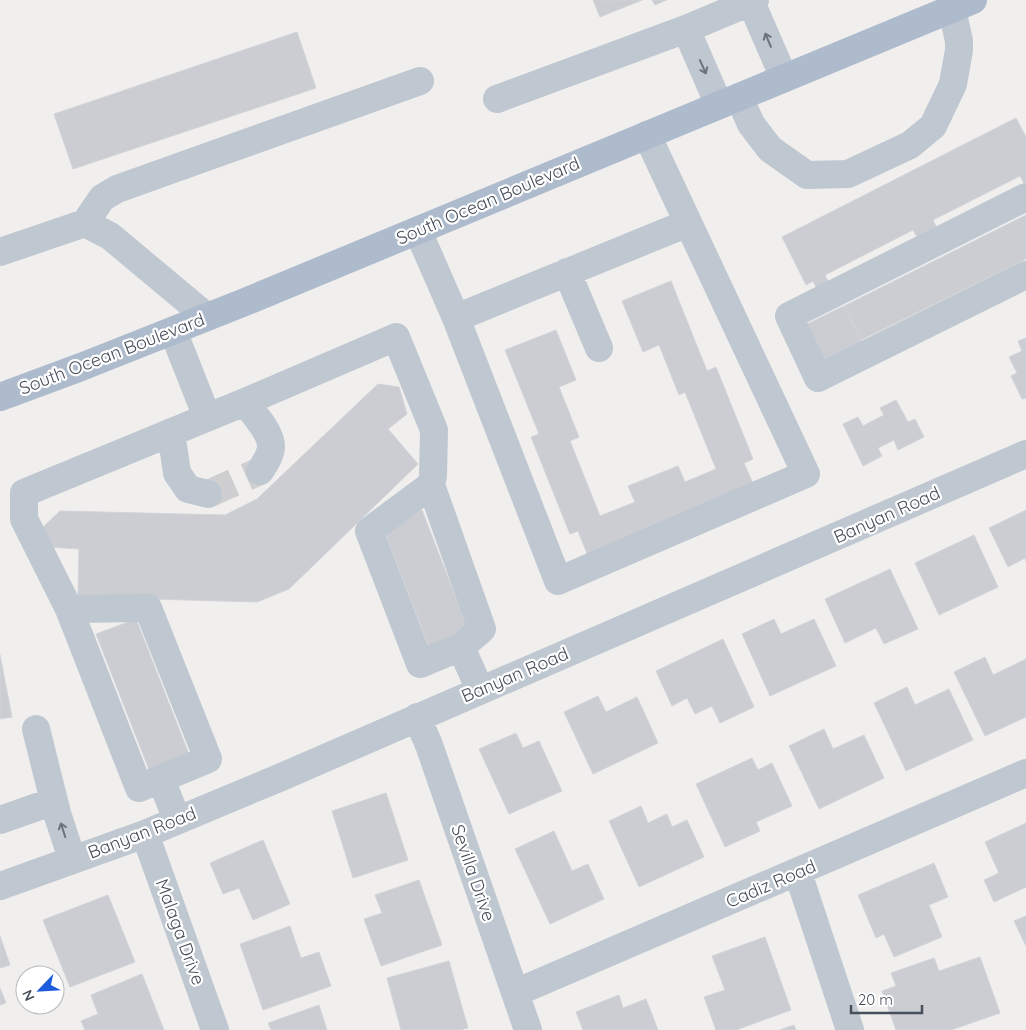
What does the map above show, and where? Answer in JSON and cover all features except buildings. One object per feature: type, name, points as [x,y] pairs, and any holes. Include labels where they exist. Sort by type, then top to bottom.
[{"type":"main road","name":"South Ocean Boulevard","points":[[0,397],[173,331],[962,4]]},
{"type":"street","points":[[497,99],[686,29],[753,1],[784,78]]},
{"type":"street","points":[[686,29],[729,101],[751,124],[770,149],[807,175],[848,174],[910,146],[933,126],[953,84],[959,50],[962,4]]},
{"type":"street","points":[[0,252],[85,223],[102,198],[117,189],[420,81]]},
{"type":"street","points":[[418,230],[456,318],[558,581],[806,474],[647,135]]},
{"type":"street","points":[[1026,197],[789,316],[818,378],[1026,275]]},
{"type":"street","points":[[85,223],[110,236],[207,317]]},
{"type":"street","points":[[456,318],[688,223]]},
{"type":"street","points":[[567,272],[599,348]]},
{"type":"street","points":[[173,331],[207,417]]},
{"type":"street","points":[[69,609],[148,608],[208,759],[139,788],[69,609],[24,519],[24,493],[245,402],[396,337],[434,430],[433,476],[431,485],[482,629],[461,647],[420,664],[368,531],[431,485]]},
{"type":"street","points":[[245,402],[265,428],[271,446],[260,471]]},
{"type":"street","points":[[171,432],[177,473],[188,489],[208,494]]},
{"type":"street","name":"Banyan Road","points":[[0,886],[145,834],[279,778],[797,555],[1026,454]]},
{"type":"street","points":[[461,647],[480,690]]},
{"type":"street","name":"Sevilla Drive","points":[[417,717],[429,745],[528,1030]]},
{"type":"street","points":[[36,729],[54,801],[72,860]]},
{"type":"street","name":"Cadiz Road","points":[[515,993],[1026,774]]},
{"type":"street","points":[[161,778],[177,820]]},
{"type":"street","points":[[0,820],[54,801]]},
{"type":"street","name":"Malaga Drive","points":[[145,834],[215,1030]]},
{"type":"street","points":[[798,873],[850,1030]]},
{"type":"tunnel","points":[[208,494],[260,471]]}]
